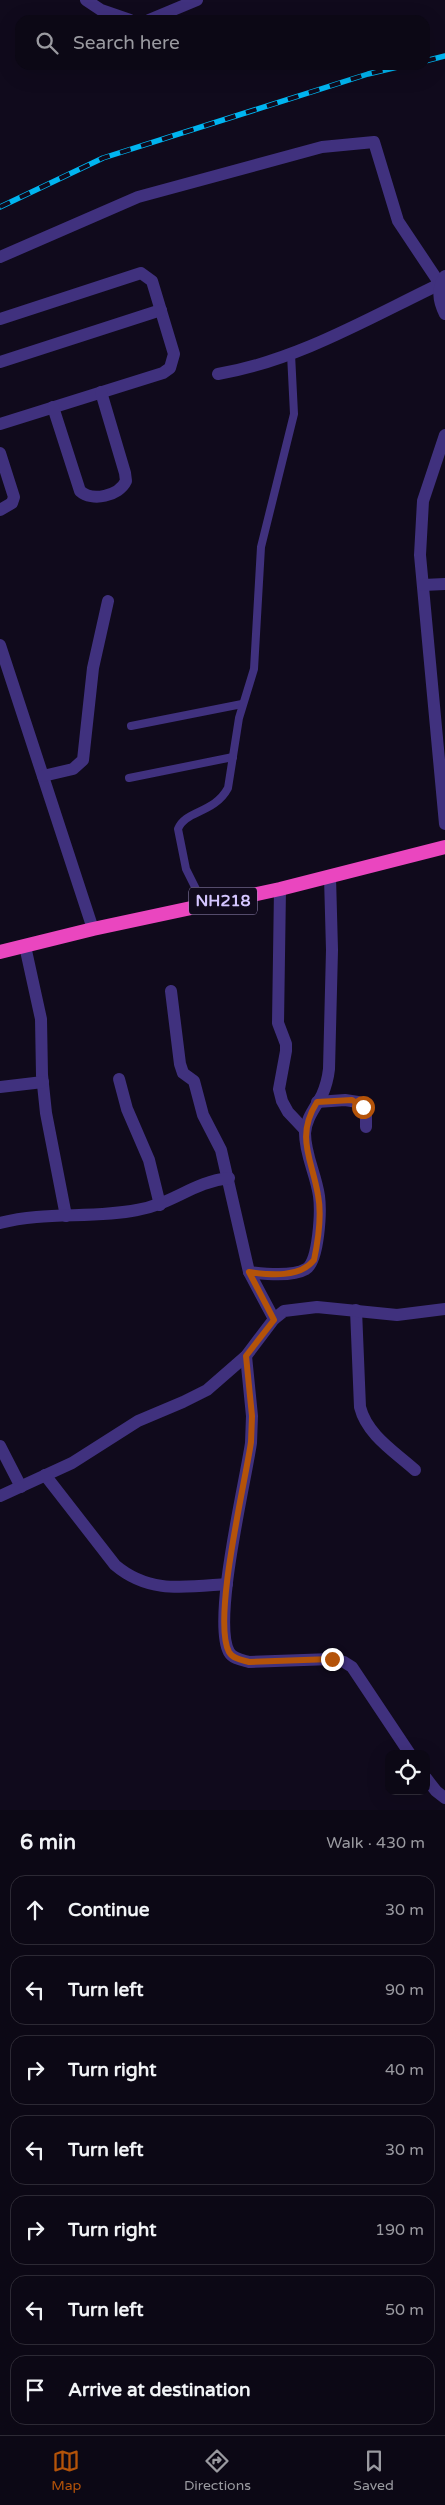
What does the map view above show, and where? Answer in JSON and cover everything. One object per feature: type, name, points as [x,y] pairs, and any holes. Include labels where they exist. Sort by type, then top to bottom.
[{"type":"highway","name":"NH218","points":[[0,952],[93,929],[280,889],[445,847]]},
{"type":"street","points":[[86,0],[101,10],[116,15]]},
{"type":"street","points":[[161,15],[197,0]]},
{"type":"street","points":[[0,257],[138,197],[322,147],[374,142],[398,222],[442,280],[439,297],[445,314]]},
{"type":"street","points":[[0,319],[142,272],[152,281],[174,354],[170,368],[163,373],[0,424]]},
{"type":"street","points":[[218,374],[242,370],[291,354],[442,280]]},
{"type":"street","points":[[0,362],[161,310]]},
{"type":"street","points":[[53,407],[80,491],[84,495],[97,497],[119,491],[126,481],[125,473],[101,392]]},
{"type":"street","points":[[445,435],[423,501],[420,555],[445,824]]},
{"type":"street","points":[[0,453],[14,497],[12,503],[0,510]]},
{"type":"street","points":[[423,585],[445,584]]},
{"type":"street","points":[[43,776],[73,769],[83,760],[93,668],[108,601]]},
{"type":"street","points":[[0,645],[93,929]]},
{"type":"street","points":[[249,1272],[299,1272],[308,1268],[314,1260],[318,1196],[306,1146],[305,1130],[327,1083],[329,1069],[332,950],[330,877]]},
{"type":"street","points":[[280,889],[278,1023],[286,1044],[286,1051],[279,1089],[282,1101],[288,1112],[305,1130]]},
{"type":"street","points":[[25,946],[41,1019],[43,1082],[51,1145],[66,1216]]},
{"type":"street","points":[[171,991],[180,1064],[183,1072],[194,1081],[198,1089],[203,1116],[221,1150],[229,1178],[249,1272],[274,1320]]},
{"type":"street","points":[[119,1079],[127,1109],[149,1160],[160,1205]]},
{"type":"street","points":[[0,1087],[43,1082]]},
{"type":"street","points":[[317,1102],[345,1100],[358,1102],[366,1114],[366,1127]]},
{"type":"street","points":[[0,1223],[27,1218],[114,1214],[160,1205],[206,1182],[229,1178]]},
{"type":"street","points":[[0,1496],[72,1463],[138,1421],[207,1390],[246,1356],[274,1320],[284,1311],[292,1308],[317,1307],[397,1315],[445,1309]]},
{"type":"street","points":[[356,1310],[360,1407],[364,1421],[371,1431],[415,1470]]},
{"type":"street","points":[[246,1356],[252,1416],[251,1442],[227,1584],[224,1609],[225,1643],[230,1654],[238,1660],[249,1662],[332,1659],[344,1662],[352,1667],[407,1750]]},
{"type":"street","points":[[0,1446],[21,1487]]},
{"type":"street","points":[[45,1475],[115,1565],[128,1576],[147,1584],[164,1586],[227,1584]]},
{"type":"street","points":[[430,1783],[445,1798]]},
{"type":"lane","points":[[204,906],[186,869],[178,829],[184,819],[214,806],[223,798],[228,788],[242,704],[254,668],[257,587],[261,547],[294,414],[291,354]]},
{"type":"lane","points":[[131,726],[242,704]]},
{"type":"lane","points":[[129,778],[233,757]]},
{"type":"railway","points":[[430,60],[445,56]]},
{"type":"railway","points":[[0,207],[103,158],[385,70]]},
{"type":"route","points":[[332,1659],[249,1662],[238,1660],[230,1654],[225,1643],[224,1609],[251,1442],[252,1416],[246,1356],[274,1320],[249,1272],[260,1274],[299,1272],[308,1268],[314,1260],[319,1212],[318,1196],[306,1146],[305,1130],[308,1120],[317,1102],[352,1100],[358,1102],[363,1107]]}]
